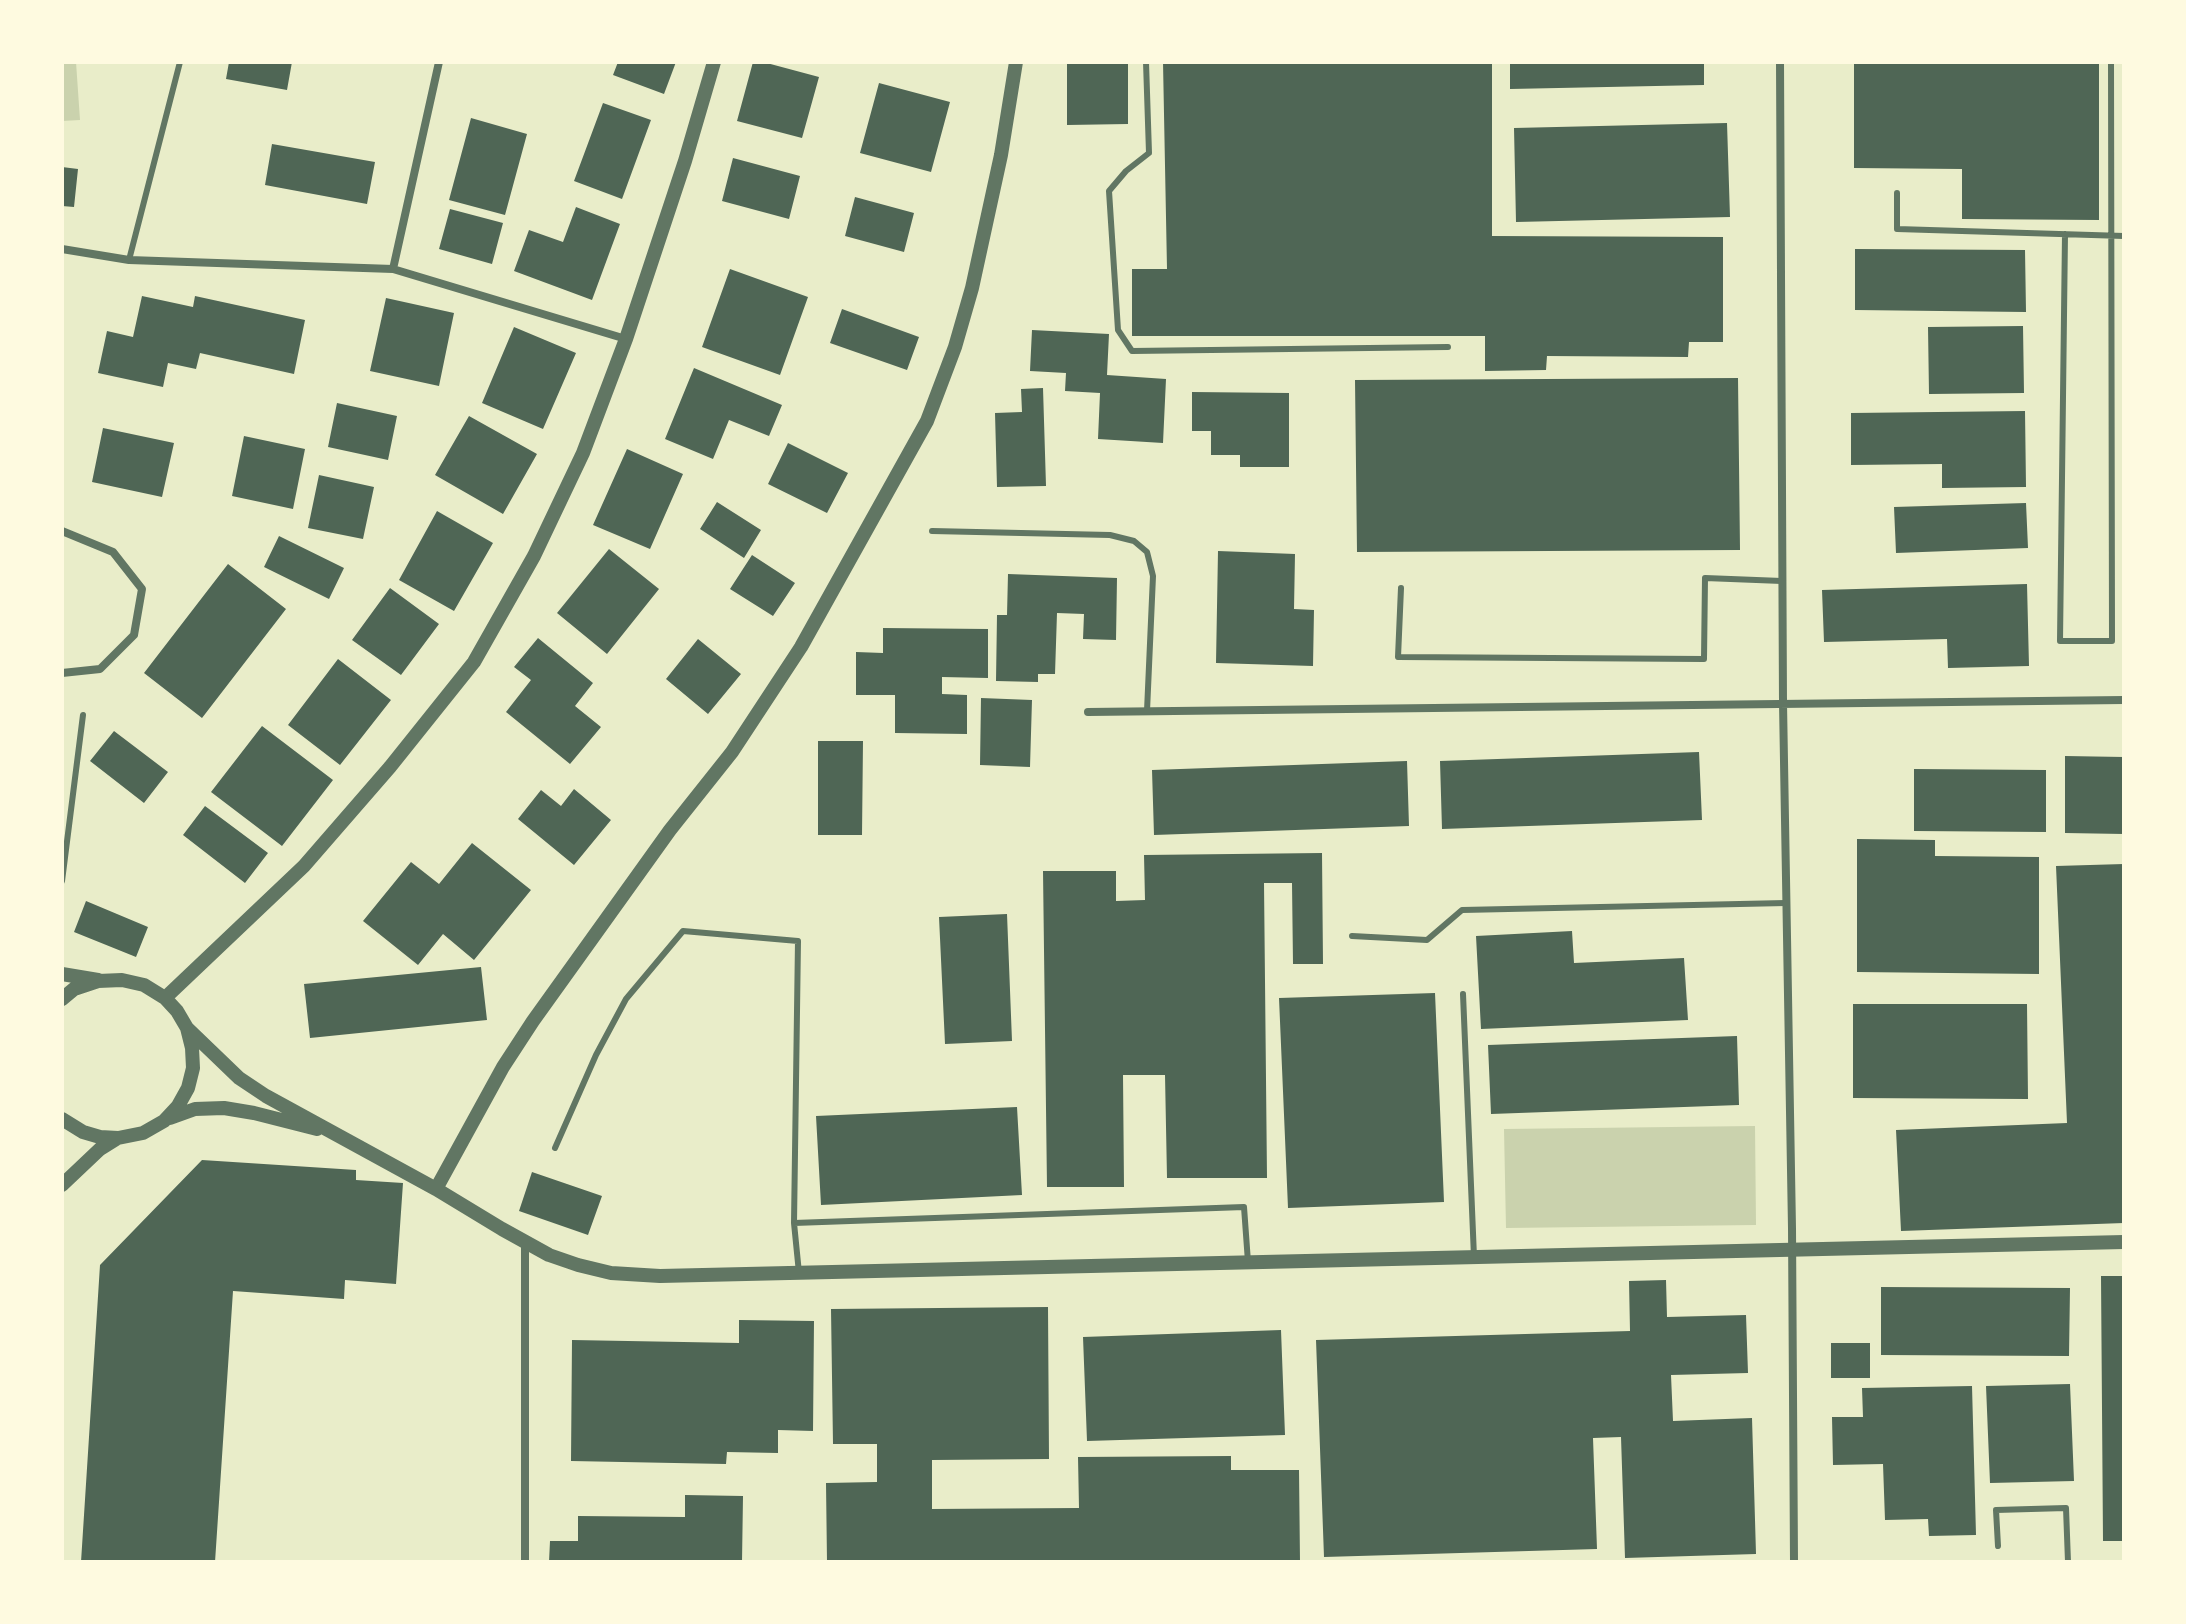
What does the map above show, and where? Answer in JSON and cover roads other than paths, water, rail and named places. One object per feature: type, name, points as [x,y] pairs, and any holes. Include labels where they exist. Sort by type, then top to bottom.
[{"type":"street","points":[[393,269],[439,62]]},
{"type":"street","points":[[165,998],[304,866],[390,767],[474,662],[534,556],[583,453],[626,339],[714,62]]},
{"type":"street","points":[[436,1189],[503,1067],[533,1021],[670,830],[732,752],[801,647],[927,421],[955,347],[972,288],[1001,155],[1016,62]]},
{"type":"street","points":[[1780,62],[1783,703],[1794,1562]]},
{"type":"street","points":[[62,249],[129,260],[393,269],[626,339]]},
{"type":"street","points":[[62,531],[113,552],[142,589],[134,635],[100,669],[62,673]]},
{"type":"street","points":[[1088,712],[2124,700]]},
{"type":"street","points":[[62,974],[144,985],[165,998],[187,1028],[239,1078],[266,1096],[549,1255],[611,1273],[660,1276],[2124,1242]]},
{"type":"street","points":[[62,999],[74,989],[98,981]]},
{"type":"street","points":[[164,1121],[178,1106],[188,1088],[193,1068],[187,1028]]},
{"type":"street","points":[[62,1119],[83,1132],[118,1138],[143,1133],[195,1109],[224,1108],[340,1135]]},
{"type":"street","points":[[62,1185],[100,1149],[118,1138]]},
{"type":"street","points":[[525,1242],[525,1562]]},
{"type":"lane","points":[[129,260],[180,62]]},
{"type":"lane","points":[[1146,62],[1149,153],[1126,171],[1109,191],[1118,330],[1132,351],[1448,347]]},
{"type":"lane","points":[[2065,234],[2060,641],[2112,641],[2111,62]]},
{"type":"lane","points":[[1897,193],[1897,229],[2124,236]]},
{"type":"lane","points":[[932,531],[1110,535],[1134,541],[1147,552],[1153,576],[1147,711]]},
{"type":"lane","points":[[1401,588],[1398,657],[1704,659],[1705,578],[1782,581]]},
{"type":"lane","points":[[62,881],[83,715]]},
{"type":"lane","points":[[1352,936],[1427,940],[1462,910],[1786,903]]},
{"type":"lane","points":[[555,1148],[596,1055],[626,999],[683,931],[798,941],[794,1223],[799,1273]]},
{"type":"lane","points":[[1463,994],[1474,1257]]},
{"type":"lane","points":[[794,1223],[1244,1207],[1248,1263]]},
{"type":"lane","points":[[1998,1546],[1996,1510],[2066,1508],[2068,1562]]}]
